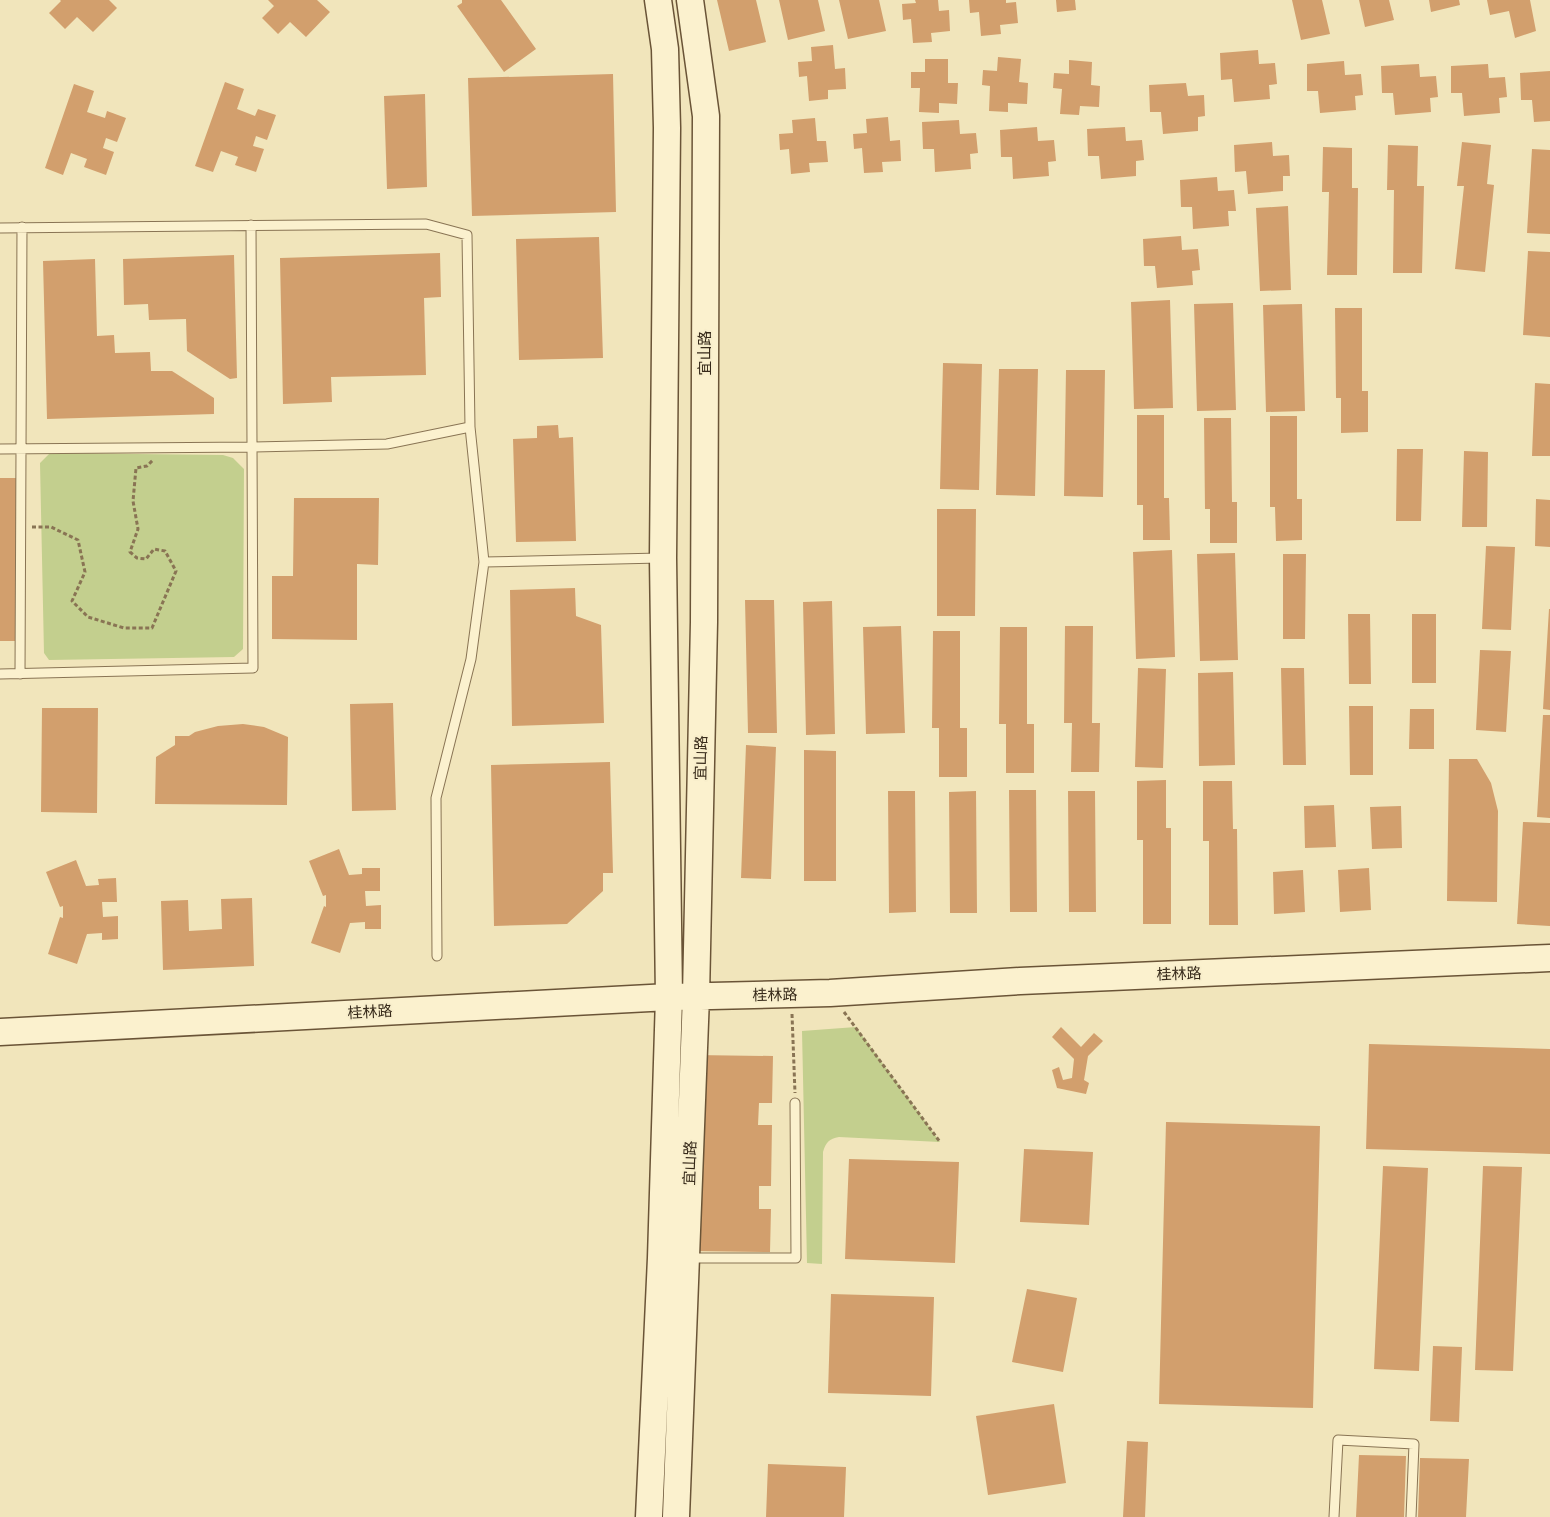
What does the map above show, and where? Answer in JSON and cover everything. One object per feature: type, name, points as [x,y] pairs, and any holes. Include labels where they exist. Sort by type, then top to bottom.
[{"type":"main road","name":"宜山路","points":[[658,0],[664,49],[667,128],[663,558],[674,1258],[676,1517]]},
{"type":"main road","name":"宜山路","points":[[649,1517],[674,1258],[696,996],[704,622],[706,116],[690,0]]},
{"type":"main road","name":"桂林路","points":[[0,1032],[669,997],[792,995],[1020,981],[1550,958]]},
{"type":"lane","points":[[0,228],[426,224],[467,234],[470,427],[484,562],[471,659],[436,798],[438,956]]},
{"type":"lane","points":[[0,674],[253,668],[251,225]]},
{"type":"lane","points":[[20,674],[22,228]]},
{"type":"lane","points":[[0,449],[387,444],[470,427]]},
{"type":"lane","points":[[484,562],[663,558]]},
{"type":"lane","points":[[674,1258],[796,1258],[796,1103]]},
{"type":"lane","points":[[1334,1517],[1338,1440],[1414,1444],[1411,1517]]},
{"type":"path","points":[[22,526],[51,527],[78,540],[85,572],[72,601],[88,617],[124,628],[152,628],[176,570],[165,551],[154,549],[146,558],[136,558],[130,552],[138,529],[133,501],[136,468],[147,466],[166,447]]},
{"type":"path","points":[[830,993],[940,1142]]},
{"type":"path","points":[[792,995],[796,1103]]},
{"type":"green space","points":[[50,453],[223,455],[233,458],[244,469],[243,649],[234,657],[49,660],[44,653],[40,463]]},
{"type":"green space","points":[[856,1027],[940,1142],[839,1137],[828,1142],[823,1152],[822,1264],[807,1263],[802,1031]]},
{"type":"building","points":[[60,0],[109,0],[117,8],[93,32],[77,17],[65,29],[49,13]]},
{"type":"building","points":[[268,0],[317,0],[330,12],[306,37],[290,22],[278,34],[262,18],[274,6]]},
{"type":"building","points":[[462,0],[501,0],[536,49],[504,72],[457,6],[462,3]]},
{"type":"building","points":[[717,0],[756,0],[766,42],[729,51]]},
{"type":"building","points":[[779,0],[818,0],[825,31],[788,40]]},
{"type":"building","points":[[839,0],[879,0],[886,31],[848,39]]},
{"type":"building","points":[[915,0],[938,0],[939,11],[949,10],[950,31],[931,33],[932,42],[913,43],[911,19],[903,20],[902,4],[916,3]]},
{"type":"building","points":[[969,0],[1006,0],[1006,3],[1016,2],[1018,23],[1000,25],[1001,34],[981,36],[979,12],[970,13]]},
{"type":"building","points":[[1056,0],[1075,0],[1076,10],[1057,12]]},
{"type":"building","points":[[1292,0],[1322,0],[1330,34],[1301,40]]},
{"type":"building","points":[[1359,0],[1389,0],[1394,20],[1365,27]]},
{"type":"building","points":[[1429,0],[1459,0],[1460,5],[1431,12]]},
{"type":"building","points":[[1487,0],[1530,0],[1536,31],[1515,38],[1509,11],[1490,15]]},
{"type":"building","points":[[833,45],[835,69],[845,68],[846,89],[828,90],[828,99],[809,101],[807,76],[799,77],[798,62],[812,61],[811,47]]},
{"type":"building","points":[[1258,50],[1259,64],[1275,63],[1277,84],[1269,85],[1270,99],[1234,102],[1232,79],[1221,80],[1220,53]]},
{"type":"building","points":[[998,57],[1021,59],[1019,82],[1028,83],[1027,104],[1008,103],[1008,112],[989,111],[990,86],[982,85],[983,70],[997,71]]},
{"type":"building","points":[[925,59],[948,59],[948,83],[958,83],[957,104],[939,103],[939,113],[919,112],[920,88],[911,88],[911,72],[925,72]]},
{"type":"building","points":[[1069,60],[1092,62],[1091,85],[1100,86],[1099,107],[1080,106],[1079,115],[1060,114],[1062,89],[1053,88],[1054,73],[1069,74]]},
{"type":"building","points":[[1344,61],[1345,75],[1361,74],[1363,95],[1355,96],[1356,110],[1320,113],[1318,91],[1307,91],[1307,64]]},
{"type":"building","points":[[1419,64],[1420,77],[1436,76],[1438,97],[1430,98],[1431,112],[1395,115],[1393,93],[1382,93],[1381,66]]},
{"type":"building","points":[[1488,64],[1489,78],[1505,77],[1507,97],[1499,98],[1500,113],[1464,116],[1462,93],[1451,93],[1451,66]]},
{"type":"building","points":[[1550,71],[1550,121],[1534,122],[1532,100],[1521,100],[1520,73]]},
{"type":"building","points":[[613,74],[616,212],[472,216],[468,78]]},
{"type":"building","points":[[225,82],[244,89],[237,109],[255,116],[258,109],[276,115],[267,140],[256,136],[253,146],[264,149],[256,172],[235,165],[238,157],[221,151],[213,172],[195,166]]},
{"type":"building","points":[[1186,83],[1188,96],[1204,95],[1205,116],[1198,117],[1198,131],[1163,134],[1161,112],[1150,112],[1149,85]]},
{"type":"building","points":[[74,84],[94,91],[87,112],[105,118],[107,111],[126,118],[117,142],[106,138],[103,148],[114,152],[106,175],[84,167],[87,159],[71,153],[63,175],[45,168]]},
{"type":"building","points":[[425,94],[427,187],[387,189],[384,96]]},
{"type":"building","points":[[888,117],[890,141],[900,140],[901,161],[882,162],[883,172],[864,173],[862,148],[854,149],[853,134],[867,133],[866,119]]},
{"type":"building","points":[[815,118],[817,141],[826,141],[828,162],[809,163],[810,172],[791,174],[789,149],[780,150],[779,134],[793,133],[792,120]]},
{"type":"building","points":[[959,120],[960,134],[976,133],[978,153],[970,154],[971,169],[935,172],[934,149],[923,149],[922,122]]},
{"type":"building","points":[[1037,127],[1038,141],[1054,140],[1056,161],[1048,162],[1049,176],[1013,179],[1012,157],[1001,157],[1000,130]]},
{"type":"building","points":[[1125,127],[1126,141],[1142,140],[1144,160],[1136,161],[1136,176],[1101,179],[1099,156],[1088,156],[1087,129]]},
{"type":"building","points":[[1272,142],[1273,156],[1289,155],[1290,176],[1283,176],[1283,191],[1248,194],[1246,171],[1235,172],[1234,145]]},
{"type":"building","points":[[1462,142],[1491,145],[1487,184],[1494,185],[1485,272],[1455,269],[1464,186],[1457,186]]},
{"type":"building","points":[[1388,145],[1418,146],[1417,186],[1424,186],[1422,273],[1393,273],[1394,190],[1387,190]]},
{"type":"building","points":[[1323,147],[1352,148],[1352,188],[1358,188],[1357,275],[1327,275],[1329,192],[1322,192]]},
{"type":"building","points":[[1532,149],[1550,150],[1550,234],[1527,233]]},
{"type":"building","points":[[1217,177],[1218,191],[1234,190],[1236,211],[1228,211],[1229,226],[1193,229],[1192,207],[1181,207],[1180,180]]},
{"type":"building","points":[[1288,206],[1291,290],[1260,291],[1256,208]]},
{"type":"building","points":[[1181,236],[1182,250],[1198,249],[1200,270],[1192,271],[1193,285],[1157,288],[1155,266],[1144,266],[1143,239]]},
{"type":"building","points":[[599,237],[603,358],[519,360],[516,239]]},
{"type":"building","points":[[1528,251],[1550,252],[1550,337],[1523,335]]},
{"type":"building","points":[[440,253],[441,297],[424,298],[426,375],[331,377],[332,402],[283,404],[280,258]]},
{"type":"building","points":[[234,255],[237,378],[230,379],[187,351],[186,319],[149,320],[148,304],[124,305],[123,259]]},
{"type":"building","points":[[95,259],[97,336],[114,335],[115,353],[150,352],[151,371],[172,371],[214,398],[214,414],[47,419],[43,261]]},
{"type":"building","points":[[1170,300],[1173,408],[1134,409],[1131,302]]},
{"type":"building","points":[[1233,303],[1236,410],[1197,411],[1194,304]]},
{"type":"building","points":[[1302,304],[1305,411],[1266,412],[1263,305]]},
{"type":"building","points":[[1335,308],[1362,308],[1362,391],[1368,391],[1368,432],[1341,433],[1341,398],[1336,398]]},
{"type":"building","points":[[943,363],[982,364],[979,490],[940,489]]},
{"type":"building","points":[[999,369],[1038,369],[1035,496],[996,495]]},
{"type":"building","points":[[1066,370],[1105,370],[1103,497],[1064,496]]},
{"type":"building","points":[[1535,383],[1550,384],[1550,456],[1532,456]]},
{"type":"building","points":[[1137,415],[1164,415],[1164,498],[1169,498],[1170,540],[1143,540],[1143,505],[1137,505]]},
{"type":"building","points":[[1270,416],[1297,416],[1297,499],[1302,499],[1302,540],[1276,541],[1275,507],[1270,507]]},
{"type":"building","points":[[1204,418],[1231,418],[1232,502],[1237,502],[1237,543],[1210,543],[1210,509],[1205,509]]},
{"type":"building","points":[[558,425],[559,438],[573,437],[576,541],[516,542],[513,439],[537,438],[537,426]]},
{"type":"building","points":[[1397,449],[1423,449],[1421,521],[1396,521]]},
{"type":"building","points":[[1464,451],[1488,452],[1487,527],[1462,527]]},
{"type":"building","points":[[0,478],[17,478],[16,641],[0,641]]},
{"type":"building","points":[[294,498],[379,498],[378,565],[357,564],[357,640],[272,639],[272,576],[293,576]]},
{"type":"building","points":[[1536,499],[1550,500],[1550,547],[1535,546]]},
{"type":"building","points":[[937,509],[976,509],[975,616],[937,616]]},
{"type":"building","points":[[1486,546],[1515,547],[1511,630],[1482,629]]},
{"type":"building","points":[[1172,550],[1175,657],[1136,659],[1133,552]]},
{"type":"building","points":[[1235,553],[1238,660],[1200,661],[1197,554]]},
{"type":"building","points":[[1283,554],[1306,554],[1305,639],[1283,639]]},
{"type":"building","points":[[575,588],[576,616],[601,625],[604,723],[512,726],[510,590]]},
{"type":"building","points":[[745,600],[774,600],[777,733],[748,733]]},
{"type":"building","points":[[832,601],[835,734],[806,735],[803,602]]},
{"type":"building","points":[[1550,609],[1550,710],[1543,709]]},
{"type":"building","points":[[1348,614],[1370,614],[1371,684],[1349,684]]},
{"type":"building","points":[[1412,614],[1436,614],[1436,683],[1412,683]]},
{"type":"building","points":[[901,626],[905,733],[866,734],[863,627]]},
{"type":"building","points":[[1065,626],[1093,626],[1092,723],[1100,723],[1099,772],[1071,772],[1072,723],[1064,723]]},
{"type":"building","points":[[1000,627],[1027,627],[1027,724],[1034,724],[1034,773],[1006,773],[1006,724],[999,724]]},
{"type":"building","points":[[933,631],[960,631],[960,728],[967,728],[967,777],[939,777],[939,728],[932,728]]},
{"type":"building","points":[[1480,650],[1511,651],[1506,732],[1476,730]]},
{"type":"building","points":[[1138,668],[1166,669],[1163,768],[1135,767]]},
{"type":"building","points":[[1281,668],[1304,668],[1306,765],[1283,765]]},
{"type":"building","points":[[1233,672],[1235,765],[1199,766],[1198,673]]},
{"type":"building","points":[[393,703],[396,810],[352,811],[350,704]]},
{"type":"building","points":[[1349,706],[1373,706],[1373,775],[1350,775]]},
{"type":"building","points":[[42,708],[98,708],[97,813],[41,812]]},
{"type":"building","points":[[1410,709],[1434,709],[1434,749],[1409,749]]},
{"type":"building","points":[[1543,715],[1550,715],[1550,818],[1537,817]]},
{"type":"building","points":[[243,724],[264,727],[288,737],[287,805],[155,804],[156,757],[175,745],[175,736],[189,736],[195,732],[218,726]]},
{"type":"building","points":[[746,745],[776,747],[771,879],[741,878]]},
{"type":"building","points":[[804,750],[836,751],[836,881],[804,881]]},
{"type":"building","points":[[1449,759],[1477,759],[1491,783],[1498,811],[1497,902],[1447,901]]},
{"type":"building","points":[[610,762],[613,873],[603,873],[603,891],[567,924],[494,926],[491,765]]},
{"type":"building","points":[[1166,780],[1166,828],[1171,828],[1171,924],[1143,924],[1143,840],[1137,840],[1137,781]]},
{"type":"building","points":[[1203,781],[1232,781],[1233,829],[1237,829],[1238,925],[1209,925],[1209,841],[1203,841]]},
{"type":"building","points":[[1009,790],[1036,790],[1037,912],[1010,912]]},
{"type":"building","points":[[888,791],[915,791],[916,912],[889,913]]},
{"type":"building","points":[[976,791],[977,913],[950,913],[949,792]]},
{"type":"building","points":[[1068,791],[1095,791],[1096,912],[1069,912]]},
{"type":"building","points":[[1334,805],[1336,847],[1305,848],[1304,806]]},
{"type":"building","points":[[1401,806],[1402,848],[1372,849],[1370,807]]},
{"type":"building","points":[[1523,822],[1550,823],[1550,926],[1517,924]]},
{"type":"building","points":[[339,849],[349,875],[362,874],[362,868],[380,868],[380,891],[365,891],[366,906],[381,905],[381,929],[365,929],[365,922],[350,923],[340,953],[311,943],[324,906],[326,907],[326,895],[323,896],[309,861]]},
{"type":"building","points":[[76,860],[86,886],[99,885],[98,879],[116,878],[117,902],[102,902],[103,917],[118,916],[118,939],[102,940],[102,933],[87,934],[77,964],[48,954],[60,917],[63,918],[63,906],[60,907],[46,872]]},
{"type":"building","points":[[1369,868],[1371,910],[1340,912],[1338,870]]},
{"type":"building","points":[[1303,870],[1305,912],[1274,914],[1273,872]]},
{"type":"building","points":[[252,898],[254,966],[163,970],[161,901],[188,900],[189,931],[222,929],[221,899]]},
{"type":"building","points":[[1061,1027],[1081,1047],[1094,1033],[1103,1041],[1088,1056],[1084,1080],[1089,1083],[1086,1094],[1057,1088],[1052,1070],[1059,1067],[1063,1080],[1072,1078],[1074,1059],[1052,1037]]},
{"type":"building","points":[[1369,1044],[1550,1049],[1550,1154],[1366,1149]]},
{"type":"building","points":[[695,1055],[773,1056],[772,1103],[759,1103],[758,1125],[772,1125],[771,1186],[759,1186],[759,1209],[771,1209],[770,1252],[692,1251]]},
{"type":"building","points":[[1166,1122],[1320,1126],[1313,1408],[1159,1404]]},
{"type":"building","points":[[1024,1149],[1093,1152],[1089,1225],[1020,1222]]},
{"type":"building","points":[[849,1159],[959,1162],[955,1263],[845,1259]]},
{"type":"building","points":[[1383,1166],[1428,1168],[1419,1371],[1374,1369]]},
{"type":"building","points":[[1483,1166],[1522,1167],[1513,1371],[1475,1370]]},
{"type":"building","points":[[1027,1289],[1077,1298],[1063,1372],[1012,1362]]},
{"type":"building","points":[[831,1294],[934,1297],[931,1396],[828,1393]]},
{"type":"building","points":[[1433,1346],[1462,1347],[1459,1422],[1430,1421]]},
{"type":"building","points":[[1054,1404],[1066,1483],[988,1495],[976,1416]]},
{"type":"building","points":[[1127,1441],[1148,1442],[1145,1517],[1123,1517]]},
{"type":"building","points":[[1359,1455],[1406,1456],[1404,1517],[1356,1517]]},
{"type":"building","points":[[1420,1458],[1469,1459],[1466,1517],[1418,1517]]},
{"type":"building","points":[[768,1464],[846,1467],[844,1517],[766,1517]]}]
